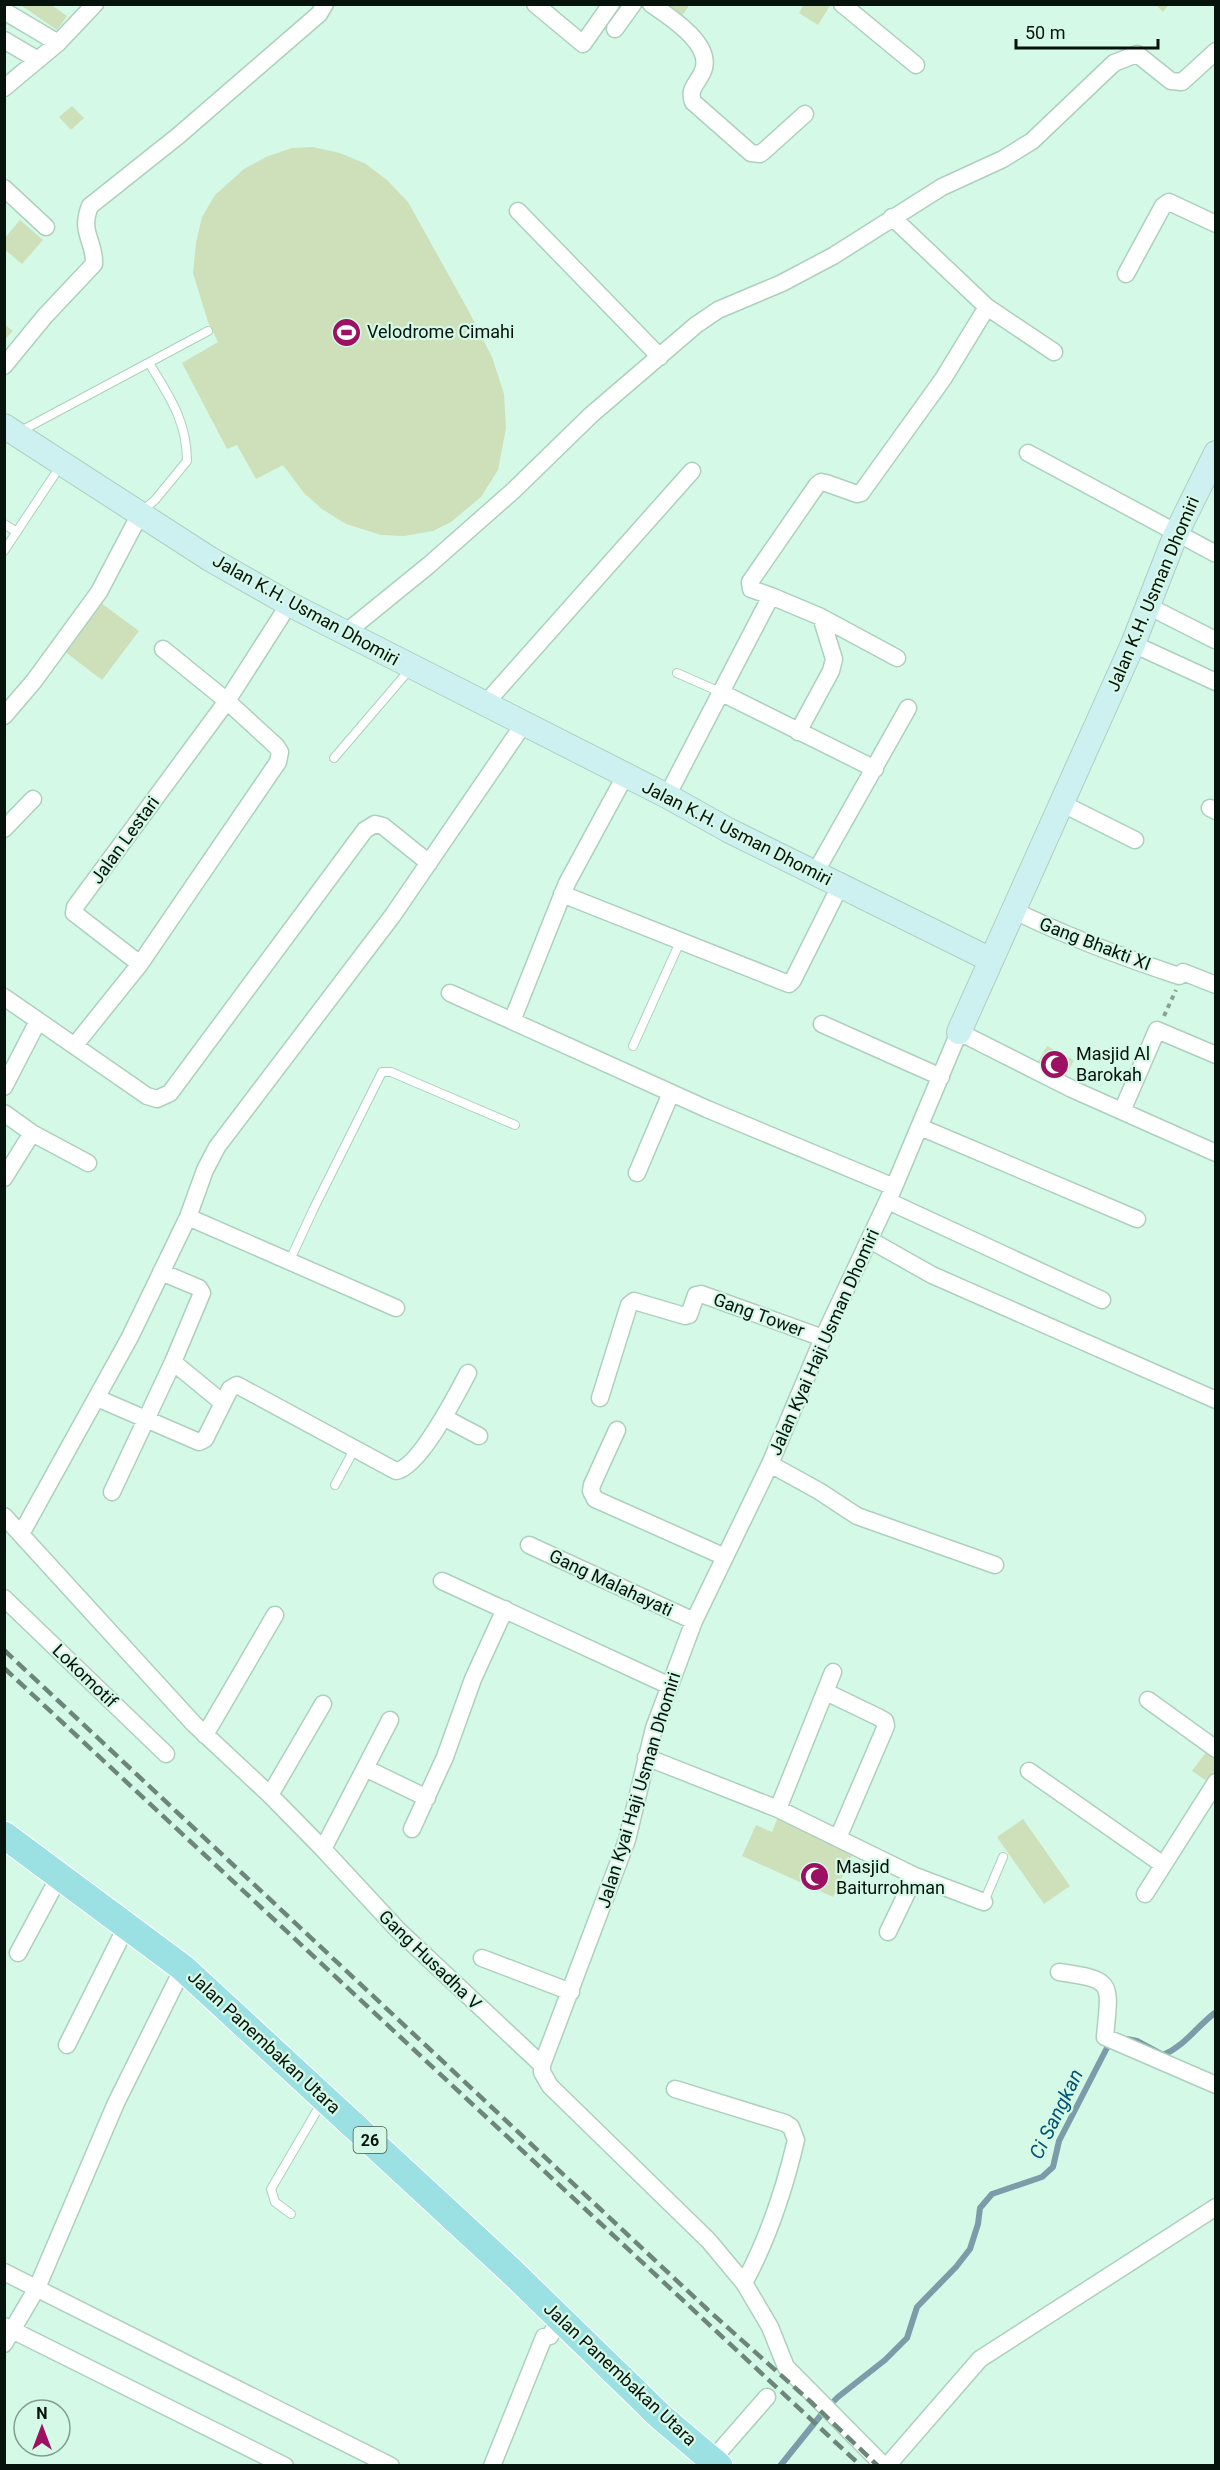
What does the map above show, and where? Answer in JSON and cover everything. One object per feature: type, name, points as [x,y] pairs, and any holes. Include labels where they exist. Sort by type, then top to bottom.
[{"type":"main road","name":"Jalan K.H. Usman Dhomiri","points":[[10,430],[141,512],[210,559],[344,634],[814,873],[991,960],[1133,644],[1176,534],[1215,453]]},
{"type":"main road","name":"Jalan Kyai Haji Usman Dhomiri","points":[[959,1032],[991,960]]},
{"type":"main road","name":"Jalan Panembakan Utara","points":[[4,1835],[183,1968],[560,2318],[662,2417],[715,2463]]},
{"type":"street","points":[[4,87],[58,43],[95,4]]},
{"type":"street","points":[[4,366],[45,316],[94,264],[85,220],[90,206],[204,114],[319,14],[325,4]]},
{"type":"street","points":[[535,4],[584,44],[611,4]]},
{"type":"street","points":[[615,29],[633,4]]},
{"type":"street","points":[[651,4],[681,26],[701,47],[705,59],[704,69],[693,86],[691,93],[693,102],[751,153],[760,154],[805,114]]},
{"type":"street","points":[[842,4],[916,65]]},
{"type":"street","points":[[4,11],[58,43]]},
{"type":"street","points":[[4,40],[38,60]]},
{"type":"street","points":[[344,634],[497,505],[591,415],[696,325],[718,310],[782,283],[832,256],[942,187],[1003,159],[1032,141],[1114,63],[1137,54],[1171,81],[1182,82],[1215,51]]},
{"type":"street","points":[[4,188],[46,227]]},
{"type":"street","points":[[1126,274],[1163,206],[1169,202],[1215,224]]},
{"type":"street","points":[[518,211],[660,357]]},
{"type":"street","points":[[892,217],[987,307],[1054,352]]},
{"type":"street","points":[[897,658],[820,617],[751,589],[750,582],[817,485],[821,482],[856,494],[861,493],[943,379],[987,307]]},
{"type":"street","points":[[1028,453],[1215,555]]},
{"type":"street","points":[[484,705],[692,471]]},
{"type":"street","points":[[4,716],[34,681],[99,592],[141,512]]},
{"type":"street","points":[[666,796],[771,596]]},
{"type":"street","points":[[227,701],[289,604]]},
{"type":"street","points":[[1148,606],[1215,640]]},
{"type":"street","points":[[798,732],[831,671],[834,659],[820,617]]},
{"type":"street","points":[[1133,644],[1215,682]]},
{"type":"street","points":[[75,1045],[140,963],[278,762],[280,752],[276,746],[227,701],[163,649]]},
{"type":"street","points":[[720,692],[875,769]]},
{"type":"street","name":"Jalan Lestari","points":[[140,963],[74,913],[75,907],[227,701]]},
{"type":"street","points":[[814,873],[908,708]]},
{"type":"street","points":[[21,1534],[130,1337],[188,1217],[205,1170],[217,1147],[326,1006],[429,863],[523,725]]},
{"type":"street","points":[[512,1021],[562,894],[625,776]]},
{"type":"street","points":[[5,828],[33,799]]},
{"type":"street","points":[[1061,803],[1135,840]]},
{"type":"street","points":[[4,997],[147,1096],[157,1099],[163,1097],[177,1083],[365,830],[375,824],[383,826],[429,863]]},
{"type":"street","points":[[562,894],[789,984],[840,886]]},
{"type":"street","name":"Gang Bhakti XI","points":[[1013,910],[1085,943],[1179,975],[1183,972],[1215,985]]},
{"type":"street","points":[[450,993],[891,1194],[1102,1300]]},
{"type":"street","points":[[4,1087],[38,1021]]},
{"type":"street","points":[[822,1024],[941,1077]]},
{"type":"street","points":[[1122,1111],[1157,1030],[1215,1055]]},
{"type":"street","points":[[959,1032],[1072,1089],[1215,1154]]},
{"type":"street","name":"Jalan Kyai Haji Usman Dhomiri","points":[[542,2065],[627,1840],[654,1728],[694,1621],[770,1464],[823,1338],[891,1194],[959,1032]]},
{"type":"street","points":[[637,1173],[671,1093]]},
{"type":"street","points":[[4,1113],[32,1133],[88,1163]]},
{"type":"street","points":[[920,1127],[1137,1219]]},
{"type":"street","points":[[4,1178],[32,1133]]},
{"type":"street","points":[[188,1217],[396,1308]]},
{"type":"street","points":[[870,1240],[942,1280],[1215,1400]]},
{"type":"street","points":[[112,1492],[173,1362],[202,1293],[199,1288],[161,1272]]},
{"type":"street","name":"Gang Tower","points":[[600,1398],[629,1305],[634,1301],[686,1316],[689,1315],[696,1295],[701,1294],[823,1338]]},
{"type":"street","points":[[173,1362],[223,1403]]},
{"type":"street","points":[[97,1398],[202,1442],[230,1389],[237,1385],[396,1471],[408,1467],[445,1418],[468,1373]]},
{"type":"street","points":[[445,1418],[479,1436]]},
{"type":"street","points":[[617,1430],[592,1485],[591,1491],[595,1499],[725,1557]]},
{"type":"street","points":[[770,1464],[819,1491],[856,1516],[995,1565]]},
{"type":"street","name":"Gang Husadha V","points":[[4,1516],[200,1730],[270,1795],[398,1930],[542,2065]]},
{"type":"street","name":"Gang Malahayati","points":[[529,1545],[694,1621]]},
{"type":"street","points":[[442,1581],[670,1686]]},
{"type":"street","name":"Lokomotif","points":[[4,1599],[166,1754]]},
{"type":"street","points":[[412,1829],[445,1757],[473,1679],[505,1609]]},
{"type":"street","points":[[200,1730],[275,1615]]},
{"type":"street","points":[[778,1809],[833,1672]]},
{"type":"street","points":[[826,1692],[878,1717],[885,1721],[886,1726],[838,1838]]},
{"type":"street","points":[[1148,1700],[1215,1749]]},
{"type":"street","points":[[270,1795],[323,1704]]},
{"type":"street","points":[[323,1849],[367,1769],[390,1720]]},
{"type":"street","points":[[646,1757],[778,1809],[915,1876],[984,1902]]},
{"type":"street","points":[[367,1769],[427,1798]]},
{"type":"street","points":[[1029,1771],[1162,1864]]},
{"type":"street","points":[[1145,1894],[1215,1782]]},
{"type":"street","points":[[18,1953],[60,1875]]},
{"type":"street","points":[[888,1932],[915,1876]]},
{"type":"street","points":[[66,2045],[127,1925]]},
{"type":"street","points":[[483,1958],[571,1992]]},
{"type":"street","points":[[183,1968],[116,2103],[37,2288],[7,2334],[285,2466]]},
{"type":"street","points":[[1059,1972],[1093,1977],[1104,1983],[1109,1997],[1113,2040],[1215,2085]]},
{"type":"street","points":[[542,2065],[542,2072],[550,2086],[710,2241],[744,2283],[770,2327],[786,2367],[885,2466],[980,2359],[1215,2207]]},
{"type":"street","points":[[675,2089],[785,2123],[794,2133],[796,2140],[780,2202],[760,2253],[744,2283]]},
{"type":"street","points":[[4,2272],[391,2466]]},
{"type":"street","points":[[492,2466],[544,2337],[550,2336],[560,2318]]},
{"type":"street","points":[[715,2463],[767,2397]]},
{"type":"lane","points":[[10,430],[149,363],[208,331]]},
{"type":"lane","points":[[141,512],[187,461],[187,439],[177,410],[149,363]]},
{"type":"lane","points":[[4,551],[63,462]]},
{"type":"lane","points":[[4,524],[17,532]]},
{"type":"lane","points":[[333,758],[411,667]]},
{"type":"lane","points":[[677,673],[720,692]]},
{"type":"lane","points":[[633,1046],[680,942]]},
{"type":"lane","points":[[289,1262],[382,1072],[391,1072],[515,1125]]},
{"type":"lane","points":[[335,1485],[355,1448]]},
{"type":"lane","points":[[984,1902],[1003,1857]]},
{"type":"lane","points":[[291,2214],[275,2202],[271,2188],[324,2097]]},
{"type":"path","points":[[1157,1030],[1176,990],[1179,975]]},
{"type":"building","points":[[19,4],[50,4],[67,16],[57,30]]},
{"type":"building","points":[[667,4],[690,4],[682,16]]},
{"type":"building","points":[[804,4],[831,4],[818,25],[799,13]]},
{"type":"building","points":[[1155,4],[1169,4],[1163,12]]},
{"type":"building","points":[[72,106],[84,118],[71,130],[59,117]]},
{"type":"building","name":"Velodrome Cimahi","points":[[313,147],[340,153],[366,164],[387,180],[408,202],[492,357],[504,394],[506,428],[498,470],[481,497],[451,522],[433,531],[404,536],[381,535],[346,524],[322,509],[304,493],[283,465],[256,479],[237,445],[227,449],[182,363],[218,342],[208,322],[193,273],[202,217],[215,195],[244,169],[266,157],[292,148]]},
{"type":"building","points":[[20,220],[43,240],[22,264],[4,249],[4,239]]},
{"type":"building","points":[[4,324],[13,331],[4,340]]},
{"type":"building","points":[[101,603],[139,631],[102,680],[64,651]]},
{"type":"building","name":"Masjid Al Barokah","points":[[1047,1046],[1074,1060],[1063,1081],[1035,1067]]},
{"type":"building","points":[[1207,1751],[1216,1758],[1216,1770],[1207,1781],[1192,1771]]},
{"type":"building","name":"Masjid Baiturrohman","points":[[778,1817],[854,1851],[833,1897],[742,1856],[756,1825],[772,1832]]},
{"type":"building","points":[[1023,1819],[1070,1886],[1044,1904],[997,1837]]},
{"type":"waterway","name":"Ci Sangkan","points":[[1127,2039],[1137,2041],[1163,2055],[1185,2041],[1216,2012]]},
{"type":"waterway","name":"Ci Sangkan","points":[[780,2466],[825,2410],[885,2360],[907,2338],[917,2307],[956,2267],[970,2249],[978,2224],[980,2208],[992,2194],[1042,2177],[1053,2167],[1059,2141],[1111,2040]]},
{"type":"railway","points":[[4,1650],[708,2310],[811,2402],[878,2466]]},
{"type":"railway","points":[[4,1668],[861,2466]]},
{"type":"place","name":"Velodrome Cimahi","points":[[346,332]]},
{"type":"place","name":"Masjid Al Barokah","points":[[1055,1064]]},
{"type":"place","name":"Masjid Baiturrohman","points":[[815,1877]]}]
